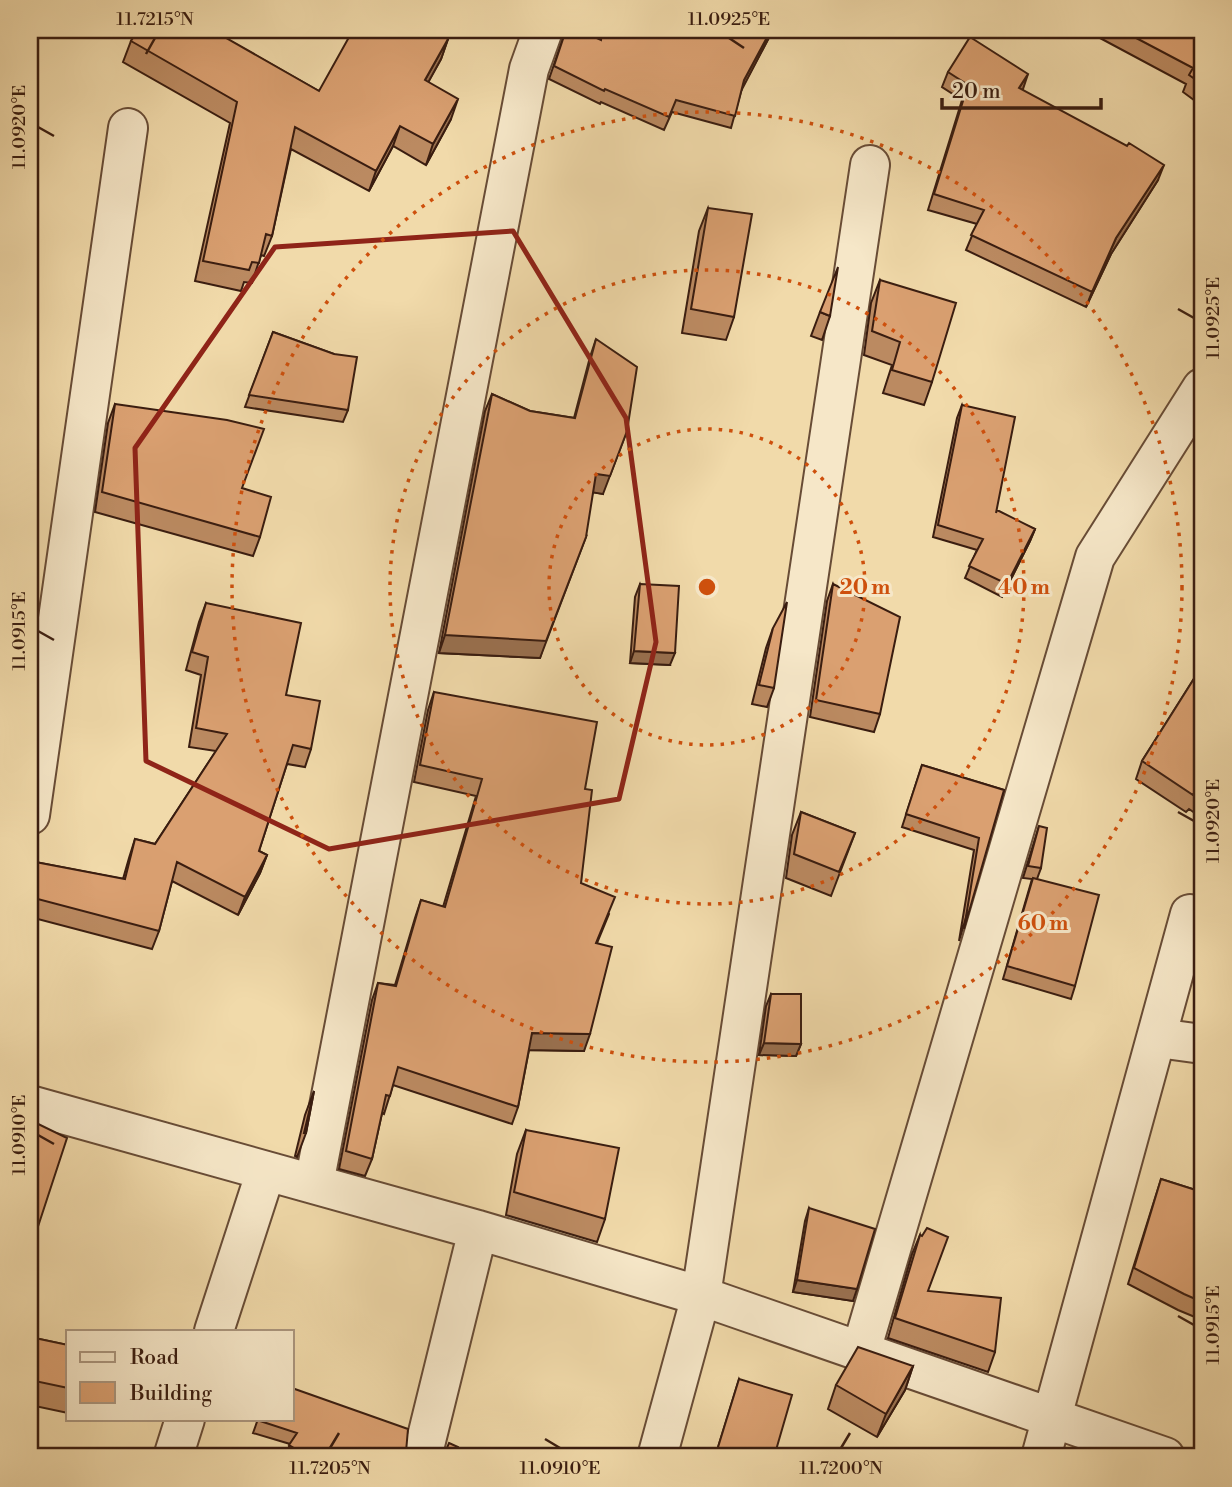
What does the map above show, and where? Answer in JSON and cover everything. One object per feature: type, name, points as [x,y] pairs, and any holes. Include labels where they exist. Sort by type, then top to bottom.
[{"type":"street","points":[[314,1184],[529,69],[543,30]]},
{"type":"street","points":[[30,815],[128,128]]},
{"type":"street","points":[[657,1457],[701,1296],[870,165]]},
{"type":"street","points":[[862,1351],[1095,556],[1202,388]]},
{"type":"street","points":[[1041,1457],[1191,914]]},
{"type":"street","points":[[1158,1038],[1202,1044]]},
{"type":"street","points":[[30,1105],[478,1230],[701,1296],[1165,1457]]},
{"type":"street","points":[[214,1330],[266,1171]]},
{"type":"street","points":[[422,1457],[478,1230]]},
{"type":"street","points":[[173,1457],[185,1420]]},
{"type":"highlighted area","points":[[513,231],[626,418],[656,642],[619,799],[329,849],[146,761],[135,448],[275,247]]},
{"type":"building","points":[[138,30],[215,30],[319,91],[353,30],[448,30],[444,36],[448,39],[425,80],[458,99],[433,144],[400,126],[376,171],[295,127],[272,236],[266,234],[259,263],[252,262],[249,270],[203,261],[237,102],[131,41]]},
{"type":"building","points":[[566,30],[579,30],[601,40],[602,30],[771,30],[744,80],[735,116],[676,100],[669,117],[605,89],[604,91],[554,66]]},
{"type":"building","points":[[1121,30],[1202,30],[1202,84],[1189,75],[1193,68]]},
{"type":"building","points":[[970,37],[1028,74],[1019,88],[1127,146],[1129,143],[1164,165],[1116,238],[1092,292],[971,235],[984,210],[934,194],[968,85],[948,72]]},
{"type":"building","points":[[708,208],[752,214],[734,317],[691,309]]},
{"type":"building","points":[[838,267],[830,316],[820,312]]},
{"type":"building","points":[[880,280],[956,303],[932,382],[892,370],[900,342],[872,331]]},
{"type":"building","points":[[273,332],[334,354],[357,357],[348,410],[249,395]]},
{"type":"building","points":[[596,339],[637,367],[627,431],[610,476],[596,474],[586,537],[546,641],[445,635],[492,394],[530,411],[575,418]]},
{"type":"building","points":[[115,404],[227,420],[264,429],[242,488],[271,497],[260,537],[102,492]]},
{"type":"building","points":[[962,405],[1015,417],[996,513],[997,510],[1035,529],[1007,584],[969,566],[983,539],[938,525]]},
{"type":"building","points":[[640,584],[679,586],[675,653],[634,651]]},
{"type":"building","points":[[833,584],[900,617],[880,714],[816,700]]},
{"type":"building","points":[[787,602],[774,688],[759,685],[773,628]]},
{"type":"building","points":[[206,603],[301,623],[286,695],[320,701],[311,749],[293,745],[259,851],[267,855],[245,897],[177,862],[159,931],[30,897],[30,861],[125,879],[135,839],[155,844],[227,734],[196,728],[208,657],[192,652]]},
{"type":"building","points":[[1202,666],[1202,796],[1195,791],[1193,795],[1142,761]]},
{"type":"building","points":[[434,692],[597,722],[585,789],[592,790],[581,883],[615,897],[596,943],[612,947],[590,1034],[532,1033],[518,1107],[398,1067],[390,1096],[386,1095],[372,1159],[346,1151],[378,983],[396,986],[421,900],[445,907],[482,779],[420,765]]},
{"type":"building","points":[[922,765],[1004,790],[964,929],[979,838],[906,814]]},
{"type":"building","points":[[801,812],[855,833],[839,872],[794,854]]},
{"type":"building","points":[[1039,826],[1047,828],[1041,868],[1028,866]]},
{"type":"building","points":[[1033,878],[1099,895],[1075,986],[1007,966]]},
{"type":"building","points":[[771,994],[801,994],[801,1044],[764,1043]]},
{"type":"building","points":[[314,1091],[306,1133],[304,1133]]},
{"type":"building","points":[[30,1120],[67,1138],[30,1251]]},
{"type":"building","points":[[526,1130],[619,1148],[605,1219],[514,1192]]},
{"type":"building","points":[[1161,1179],[1202,1192],[1202,1302],[1134,1268]]},
{"type":"building","points":[[809,1208],[875,1229],[857,1289],[797,1280]]},
{"type":"building","points":[[927,1228],[948,1237],[928,1291],[1001,1298],[995,1352],[895,1318],[920,1235],[922,1236]]},
{"type":"building","points":[[30,1337],[66,1345],[66,1388],[30,1380]]},
{"type":"building","points":[[858,1347],[913,1366],[886,1414],[836,1385]]},
{"type":"building","points":[[739,1379],[792,1395],[774,1457],[715,1457]]},
{"type":"building","points":[[294,1389],[408,1429],[406,1452],[409,1457],[309,1457],[289,1445],[297,1433],[257,1420],[294,1420]]},
{"type":"building","points":[[449,1443],[458,1447],[454,1457],[443,1457]]}]
